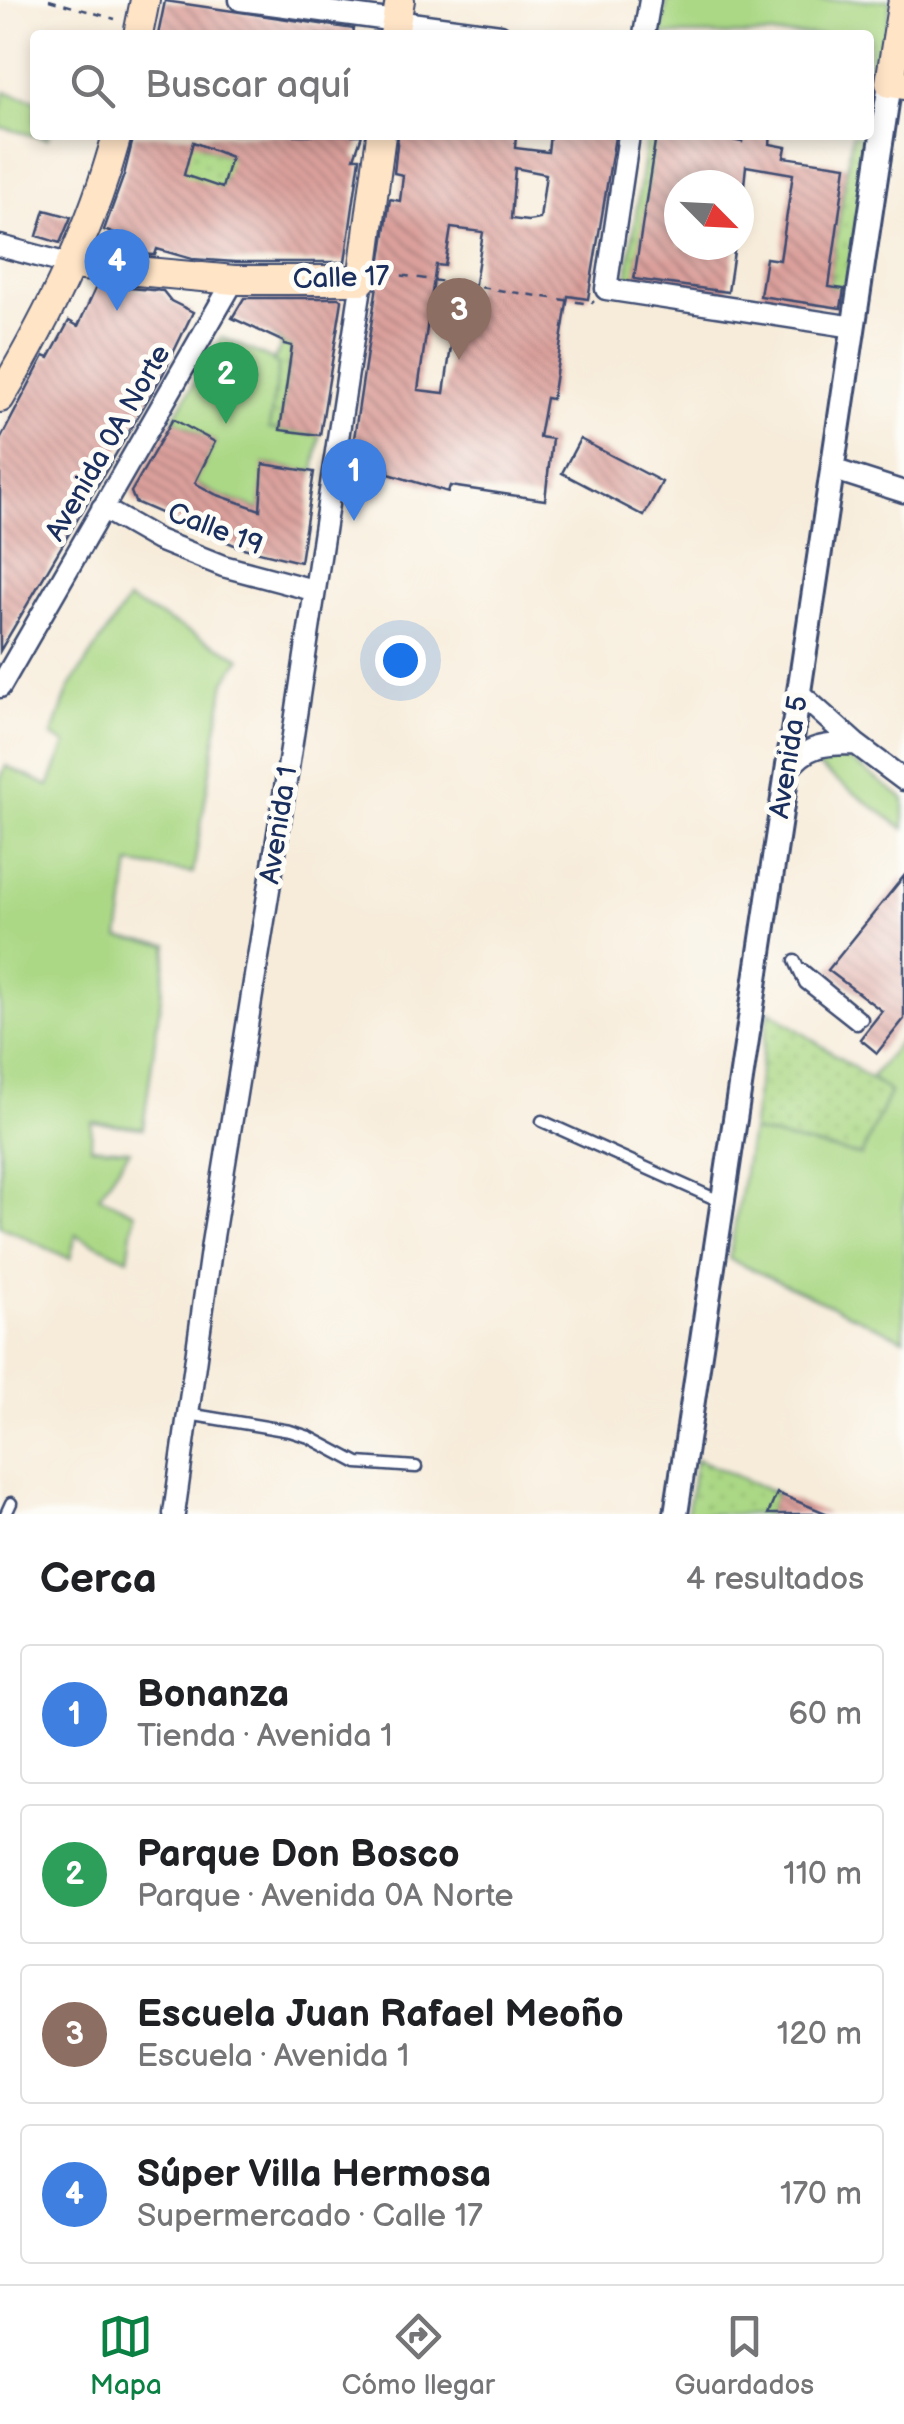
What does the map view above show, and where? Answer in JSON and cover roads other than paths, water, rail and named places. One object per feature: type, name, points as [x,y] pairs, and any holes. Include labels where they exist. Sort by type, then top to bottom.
[{"type":"main road","name":"Avenida 5","points":[[888,83],[903,0]]},
{"type":"main road","points":[[0,398],[72,266],[114,140]]},
{"type":"main road","name":"Avenida 1","points":[[362,280],[379,140]]},
{"type":"main road","name":"Calle 17","points":[[72,266],[234,280],[362,280]]},
{"type":"street","points":[[240,0],[468,30]]},
{"type":"street","points":[[645,30],[650,0]]},
{"type":"street","name":"Avenida 5","points":[[676,1514],[888,83]]},
{"type":"street","points":[[627,140],[606,289],[854,327]]},
{"type":"street","name":"Calle 17","points":[[0,246],[72,266]]},
{"type":"street","name":"Avenida 0A Norte","points":[[0,687],[234,280]]},
{"type":"street","name":"Avenida 1","points":[[174,1514],[212,1242],[362,280]]},
{"type":"street","points":[[832,469],[904,492]]},
{"type":"street","name":"Calle 19","points":[[102,508],[158,540],[222,566],[313,590]]},
{"type":"street","points":[[799,693],[904,780]]},
{"type":"street","points":[[795,720],[856,744]]},
{"type":"street","points":[[787,771],[812,748],[856,744]]},
{"type":"lane","points":[[796,962],[809,977],[860,1022],[805,983],[796,962]]},
{"type":"lane","points":[[542,1121],[722,1202]]},
{"type":"lane","points":[[188,1414],[290,1431],[358,1463],[416,1467]]},
{"type":"place","name":"Súper Villa Hermosa","points":[[117,311]]},
{"type":"place","name":"Escuela Juan Rafael Meoño","points":[[459,360]]},
{"type":"place","name":"Parque Don Bosco","points":[[226,424]]},
{"type":"place","name":"Bonanza","points":[[354,521]]}]
